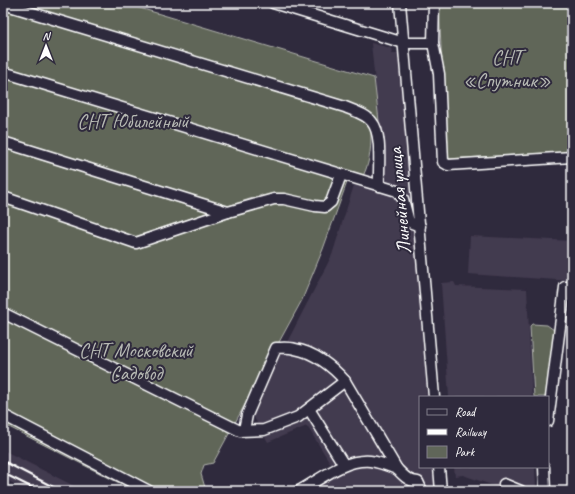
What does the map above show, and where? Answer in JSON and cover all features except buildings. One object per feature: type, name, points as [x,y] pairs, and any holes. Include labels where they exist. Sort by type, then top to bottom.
[{"type":"street","points":[[273,3],[404,43],[433,43]]},
{"type":"street","name":"Линейная улица","points":[[400,3],[434,396]]},
{"type":"street","points":[[434,3],[433,43],[439,74],[443,162],[448,165],[572,157]]},
{"type":"street","points":[[3,4],[358,112],[371,121],[376,131],[378,139],[378,186]]},
{"type":"street","points":[[3,72],[400,193],[409,222],[420,226]]},
{"type":"street","points":[[3,142],[228,212]]},
{"type":"street","points":[[3,197],[136,243],[228,212],[279,198],[325,207],[331,202],[341,175]]},
{"type":"street","points":[[549,414],[568,287]]},
{"type":"street","points":[[3,313],[235,429],[264,430],[298,417],[345,380]]},
{"type":"street","points":[[244,430],[247,415],[276,348],[295,348],[304,351],[336,371],[345,380],[397,469],[412,482],[418,482],[422,491]]},
{"type":"street","points":[[309,409],[344,465]]},
{"type":"street","points":[[3,415],[149,491]]},
{"type":"street","points":[[299,491],[344,465],[370,461],[397,469]]},
{"type":"street","points":[[439,468],[441,491]]},
{"type":"street","points":[[544,468],[545,491]]},
{"type":"street","points":[[504,484],[521,491]]},
{"type":"shaded area","points":[[371,43],[391,48],[392,53],[400,53],[417,222],[418,279],[427,396],[419,396],[419,468],[434,468],[436,491],[411,489],[409,491],[322,491],[318,479],[334,469],[307,426],[268,442],[251,412],[332,255],[355,182],[386,192]]},
{"type":"shaded area","points":[[470,236],[572,241],[572,281],[468,274]]},
{"type":"shaded area","points":[[454,282],[456,286],[527,289],[532,396],[449,396],[441,283]]},
{"type":"shaded area","points":[[3,450],[84,491],[28,491],[3,478]]},
{"type":"shaded area","points":[[454,468],[535,468],[536,491],[506,481],[503,489],[463,475],[455,476]]},
{"type":"green space","points":[[3,3],[123,3],[374,78],[379,121],[371,127],[370,152],[366,170],[363,176],[350,174],[323,249],[302,300],[213,463],[204,465],[201,474],[206,491],[135,491],[3,424],[3,201],[131,246],[272,204],[262,195],[134,237],[3,192]]},
{"type":"green space","name":"СНТ «Спутник»","points":[[439,3],[572,3],[572,152],[446,159]]},
{"type":"green space","points":[[532,324],[547,325],[554,330],[547,396],[534,396],[530,326]]},
{"type":"railway","points":[[3,461],[61,491]]},
{"type":"railway","points":[[3,473],[39,491]]},
{"type":"park label","name":"СНТ Юбилейный","points":[[133,121]]},
{"type":"park label","name":"СНТ Московский Садовод","points":[[136,362]]}]
